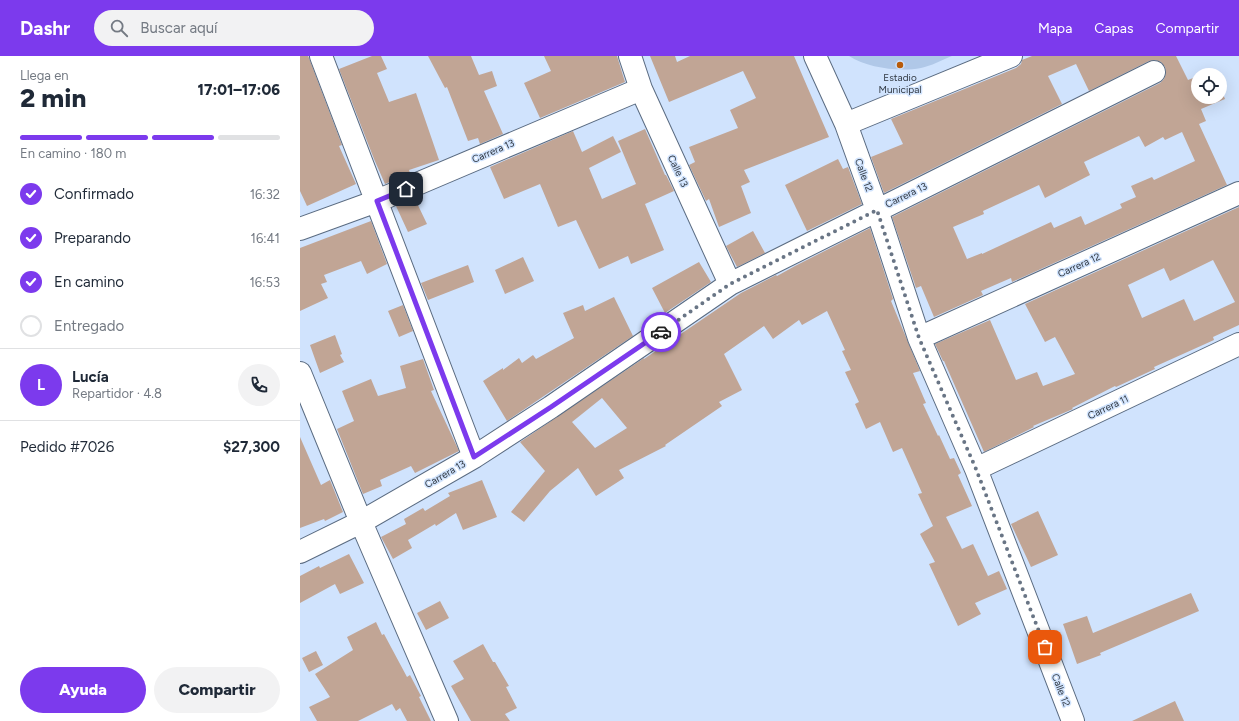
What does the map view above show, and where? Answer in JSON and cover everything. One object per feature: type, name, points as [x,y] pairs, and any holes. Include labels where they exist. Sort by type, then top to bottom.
[{"type":"street","points":[[321,56],[474,457]]},
{"type":"street","name":"Calle 13","points":[[630,56],[641,88],[730,284]]},
{"type":"street","name":"Calle 12","points":[[815,56],[846,124],[877,210],[919,338],[976,469],[1073,721]]},
{"type":"street","points":[[846,124],[1011,56]]},
{"type":"street","name":"Carrera 13","points":[[300,552],[362,522],[474,457],[551,407],[730,284],[1154,72]]},
{"type":"street","name":"Carrera 13","points":[[300,229],[377,201],[641,88]]},
{"type":"street","name":"Carrera 12","points":[[919,338],[1239,193]]},
{"type":"street","name":"Carrera 11","points":[[976,469],[1239,344]]},
{"type":"street","points":[[300,373],[447,721]]},
{"type":"shaded area","name":"Estadio Municipal","points":[[849,56],[952,56],[925,67],[903,70],[865,64]]},
{"type":"building","points":[[300,56],[308,56],[309,58],[342,145],[339,146],[356,184],[307,206],[300,191]]},
{"type":"building","points":[[372,56],[381,56],[387,69],[377,73],[389,102],[416,93],[439,160],[409,170],[410,173],[385,184],[339,69]]},
{"type":"building","points":[[428,56],[471,56],[479,75],[492,71],[497,86],[484,91],[503,134],[480,144],[478,138],[468,141],[447,87],[445,88]]},
{"type":"building","points":[[544,56],[617,56],[625,82],[540,118],[524,83],[551,71]]},
{"type":"building","points":[[650,56],[675,56],[677,62],[690,56],[794,56],[829,137],[744,170],[750,182],[741,186],[751,213],[719,227],[709,199],[706,201],[689,165],[695,162],[689,147],[738,128],[730,110],[756,98],[743,71],[669,102]]},
{"type":"building","points":[[1032,56],[1176,56],[1188,80],[1191,79],[1191,104],[1213,104],[1201,109],[1206,121],[1199,124],[1227,185],[1012,282],[1011,278],[981,291],[983,295],[934,317],[921,286],[916,288],[892,217],[1160,83],[1164,79],[1166,73],[1165,67],[1161,62],[1155,60],[1149,61],[1089,91],[1076,64],[1048,76],[1062,104],[884,193],[871,157],[903,144],[891,119],[1016,68],[1021,64],[1022,60]],"holes":[[[1182,132],[1195,161],[1154,180],[1152,177],[1131,186],[1136,197],[1120,204],[1122,208],[1085,225],[1081,216],[1054,228],[1051,222],[982,254],[967,259],[953,227],[984,214],[983,211],[1039,185],[1045,198],[1090,175],[1084,162],[1139,136],[1145,147],[1163,137],[1165,140]]]},
{"type":"building","points":[[645,129],[665,175],[674,191],[645,204],[664,250],[631,264],[628,256],[599,269],[576,220],[558,227],[540,184],[504,199],[490,167],[573,131],[582,152],[613,136],[621,152],[589,168],[602,199],[636,184],[618,141]]},
{"type":"building","points":[[838,159],[843,169],[848,167],[862,204],[807,231],[785,185]]},
{"type":"building","points":[[415,199],[427,224],[408,232],[396,206]]},
{"type":"building","points":[[1239,207],[1239,325],[1213,337],[1214,340],[1154,367],[1155,369],[1116,387],[1115,386],[1072,408],[1073,409],[1033,426],[1034,427],[984,452],[935,344],[990,320],[1016,380],[1037,372],[1043,386],[1075,374],[1055,337],[1045,342],[1025,304]],"holes":[[[1213,260],[1235,302],[1194,321],[1184,299],[1142,318],[1128,285],[1164,268],[1170,281]]]},
{"type":"building","points":[[371,221],[387,264],[367,274],[361,261],[324,275],[327,282],[321,284],[328,298],[300,311],[300,248]]},
{"type":"building","points":[[870,228],[893,299],[891,301],[920,371],[913,373],[926,403],[923,404],[950,459],[954,458],[961,473],[958,475],[972,506],[946,517],[962,549],[973,544],[988,576],[999,571],[1007,589],[975,603],[981,614],[958,626],[929,564],[935,562],[920,534],[933,526],[918,494],[922,493],[902,448],[893,452],[880,422],[866,429],[855,404],[859,402],[845,372],[851,370],[842,351],[845,350],[827,311],[802,325],[799,320],[773,339],[764,326],[724,354],[742,390],[719,402],[722,406],[665,445],[666,446],[619,470],[624,478],[596,496],[578,468],[550,491],[524,522],[511,512],[545,471],[520,442],[741,293]],"holes":[[[602,398],[627,428],[595,448],[572,422]]]},
{"type":"building","points":[[753,231],[765,253],[737,267],[726,246]]},
{"type":"building","points":[[523,257],[534,281],[505,294],[495,270]]},
{"type":"building","points":[[699,262],[711,282],[665,313],[652,288]]},
{"type":"building","points":[[468,265],[474,282],[428,300],[421,283]]},
{"type":"building","points":[[614,297],[633,336],[507,421],[483,381],[503,368],[503,370],[519,358],[522,363],[533,355],[536,359],[574,338],[563,313],[583,305],[585,311]]},
{"type":"building","points":[[403,305],[413,331],[399,337],[388,311]]},
{"type":"building","points":[[335,335],[342,354],[340,355],[344,362],[320,373],[310,345]]},
{"type":"building","points":[[423,359],[434,390],[431,391],[459,451],[415,473],[411,466],[380,480],[382,486],[363,494],[337,429],[354,421],[342,391],[371,379],[378,396],[406,388],[400,366]]},
{"type":"building","points":[[300,437],[321,485],[330,480],[343,512],[325,521],[324,519],[300,528]]},
{"type":"building","points":[[482,480],[497,517],[463,530],[456,513],[436,526],[435,524],[408,540],[412,548],[393,559],[381,537],[406,524],[404,519],[423,508],[425,511],[450,496],[448,493]]},
{"type":"building","points":[[1038,511],[1058,555],[1031,567],[1011,524]]},
{"type":"building","points":[[349,554],[364,583],[340,594],[335,584],[300,603],[300,576],[319,566],[320,568]]},
{"type":"building","points":[[1191,593],[1199,611],[1100,653],[1101,655],[1077,664],[1063,624],[1087,616],[1093,633]]},
{"type":"building","points":[[440,601],[449,618],[426,630],[417,613]]},
{"type":"building","points":[[376,622],[407,677],[410,675],[421,696],[419,697],[431,721],[407,721],[400,708],[396,711],[392,704],[358,721],[317,721],[309,707],[330,697],[315,674],[353,650],[347,637]]},
{"type":"building","points":[[483,644],[509,686],[506,687],[517,708],[505,714],[510,721],[471,721],[451,686],[464,679],[453,661]]},
{"type":"building","points":[[316,651],[323,665],[309,672],[302,658]]},
{"type":"building","points":[[1175,701],[1184,721],[1132,721]]},
{"type":"way so far","points":[[661,332],[730,284],[877,210],[919,338],[976,469],[1045,647]]},
{"type":"place","name":"Estadio Municipal","points":[[900,65]]},
{"type":"route","points":[[406,189],[377,201],[474,457],[551,407],[661,332]]}]
